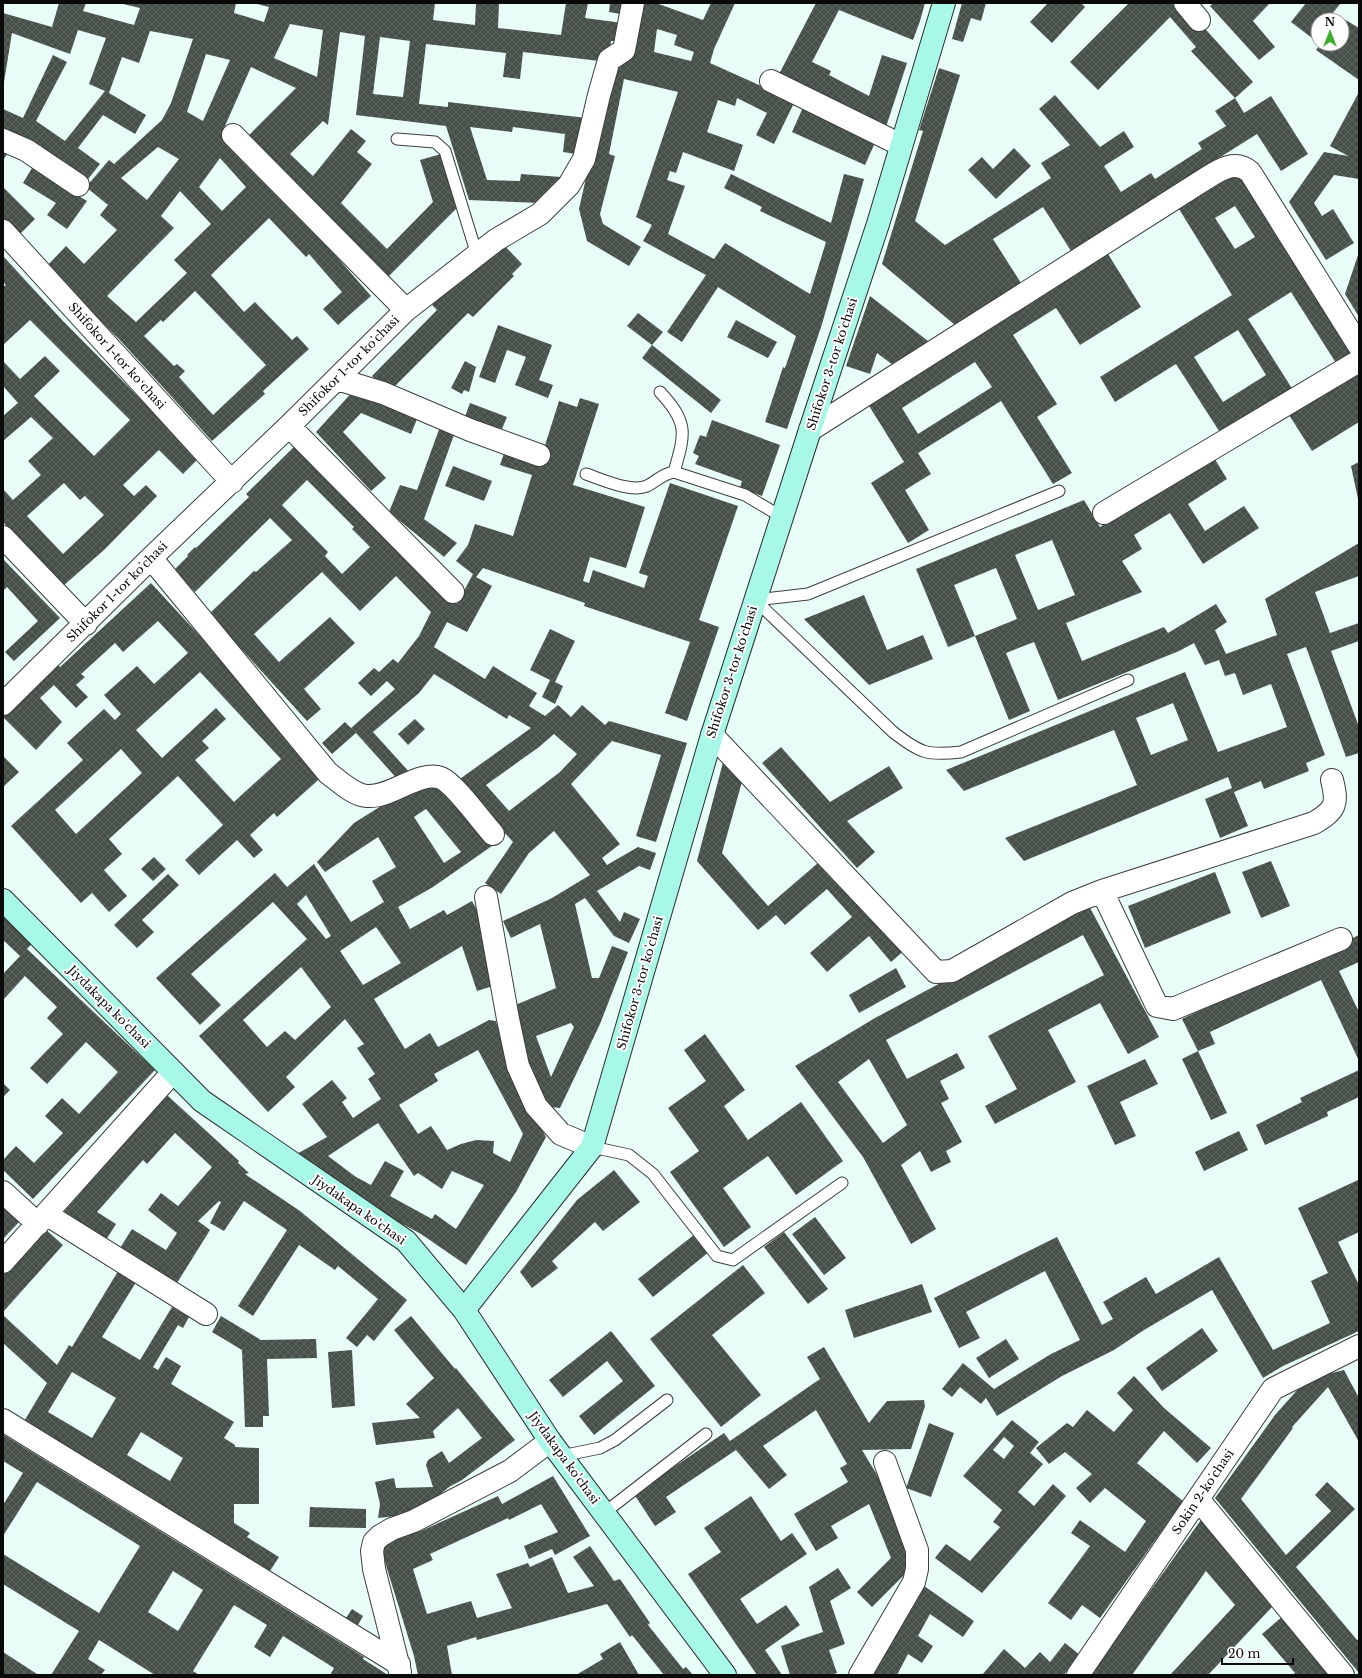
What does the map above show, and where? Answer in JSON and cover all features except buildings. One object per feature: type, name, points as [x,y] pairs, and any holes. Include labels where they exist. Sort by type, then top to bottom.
[{"type":"street","name":"Shifokor 1-tor koʼchasi","points":[[3,704],[86,624],[151,558],[290,426],[406,310],[496,240],[540,214],[569,185],[584,159],[609,60],[622,53],[624,50],[633,3]]},
{"type":"street","name":"Shifokor 3-tor koʼchasi","points":[[464,1310],[592,1147],[712,735],[878,224],[944,3]]},
{"type":"street","points":[[1186,3],[1199,20]]},
{"type":"street","points":[[771,80],[901,145]]},
{"type":"street","points":[[233,135],[406,310]]},
{"type":"street","points":[[3,140],[26,150],[78,185]]},
{"type":"street","points":[[810,430],[1220,169],[1230,166],[1245,168],[1250,172],[1359,346]]},
{"type":"street","name":"Shifokor 1-tor koʻchasi","points":[[3,231],[232,482]]},
{"type":"street","points":[[1104,513],[1359,360]]},
{"type":"street","points":[[337,379],[383,393],[470,430],[539,454]]},
{"type":"street","points":[[290,426],[453,592]]},
{"type":"street","points":[[3,537],[86,624]]},
{"type":"street","points":[[151,558],[328,773],[349,789],[366,796],[382,794],[428,776],[440,778],[450,784],[493,834]]},
{"type":"street","points":[[712,735],[936,972],[952,971],[1072,903],[1102,891],[1314,823],[1334,808],[1336,796],[1332,780]]},
{"type":"street","points":[[1102,891],[1157,1006],[1173,1009],[1341,939]]},
{"type":"street","points":[[486,897],[518,1066],[536,1106],[561,1134],[592,1147]]},
{"type":"street","name":"Jiydakapa ko'chasi","points":[[3,900],[202,1101],[406,1241],[464,1310],[556,1449],[725,1675]]},
{"type":"street","points":[[3,1262],[173,1072]]},
{"type":"street","points":[[3,1192],[42,1219],[206,1314]]},
{"type":"street","name":"Sokin 2-koʼchasi","points":[[1078,1675],[1273,1389],[1359,1346]]},
{"type":"street","points":[[3,1420],[399,1670]]},
{"type":"street","points":[[399,1670],[374,1569],[372,1551],[374,1542],[380,1536],[392,1529],[414,1521],[510,1470],[556,1449]]},
{"type":"street","points":[[860,1675],[914,1582],[917,1569],[917,1550],[885,1462]]},
{"type":"street","points":[[1198,1499],[1344,1675]]},
{"type":"lane","points":[[397,139],[435,142],[445,150],[477,255]]},
{"type":"lane","points":[[660,392],[674,407],[680,419],[682,429],[682,445],[674,472]]},
{"type":"lane","points":[[586,474],[624,486],[638,488],[646,486],[666,473],[674,472],[745,495],[782,517]]},
{"type":"lane","points":[[755,600],[808,594],[1059,491]]},
{"type":"lane","points":[[755,600],[893,732],[915,749],[938,755],[961,752],[1128,680]]},
{"type":"lane","points":[[592,1147],[630,1155],[653,1174],[717,1256],[733,1260],[842,1184]]},
{"type":"lane","points":[[556,1449],[600,1448],[615,1440],[667,1400]]},
{"type":"lane","points":[[604,1513],[706,1434]]}]
